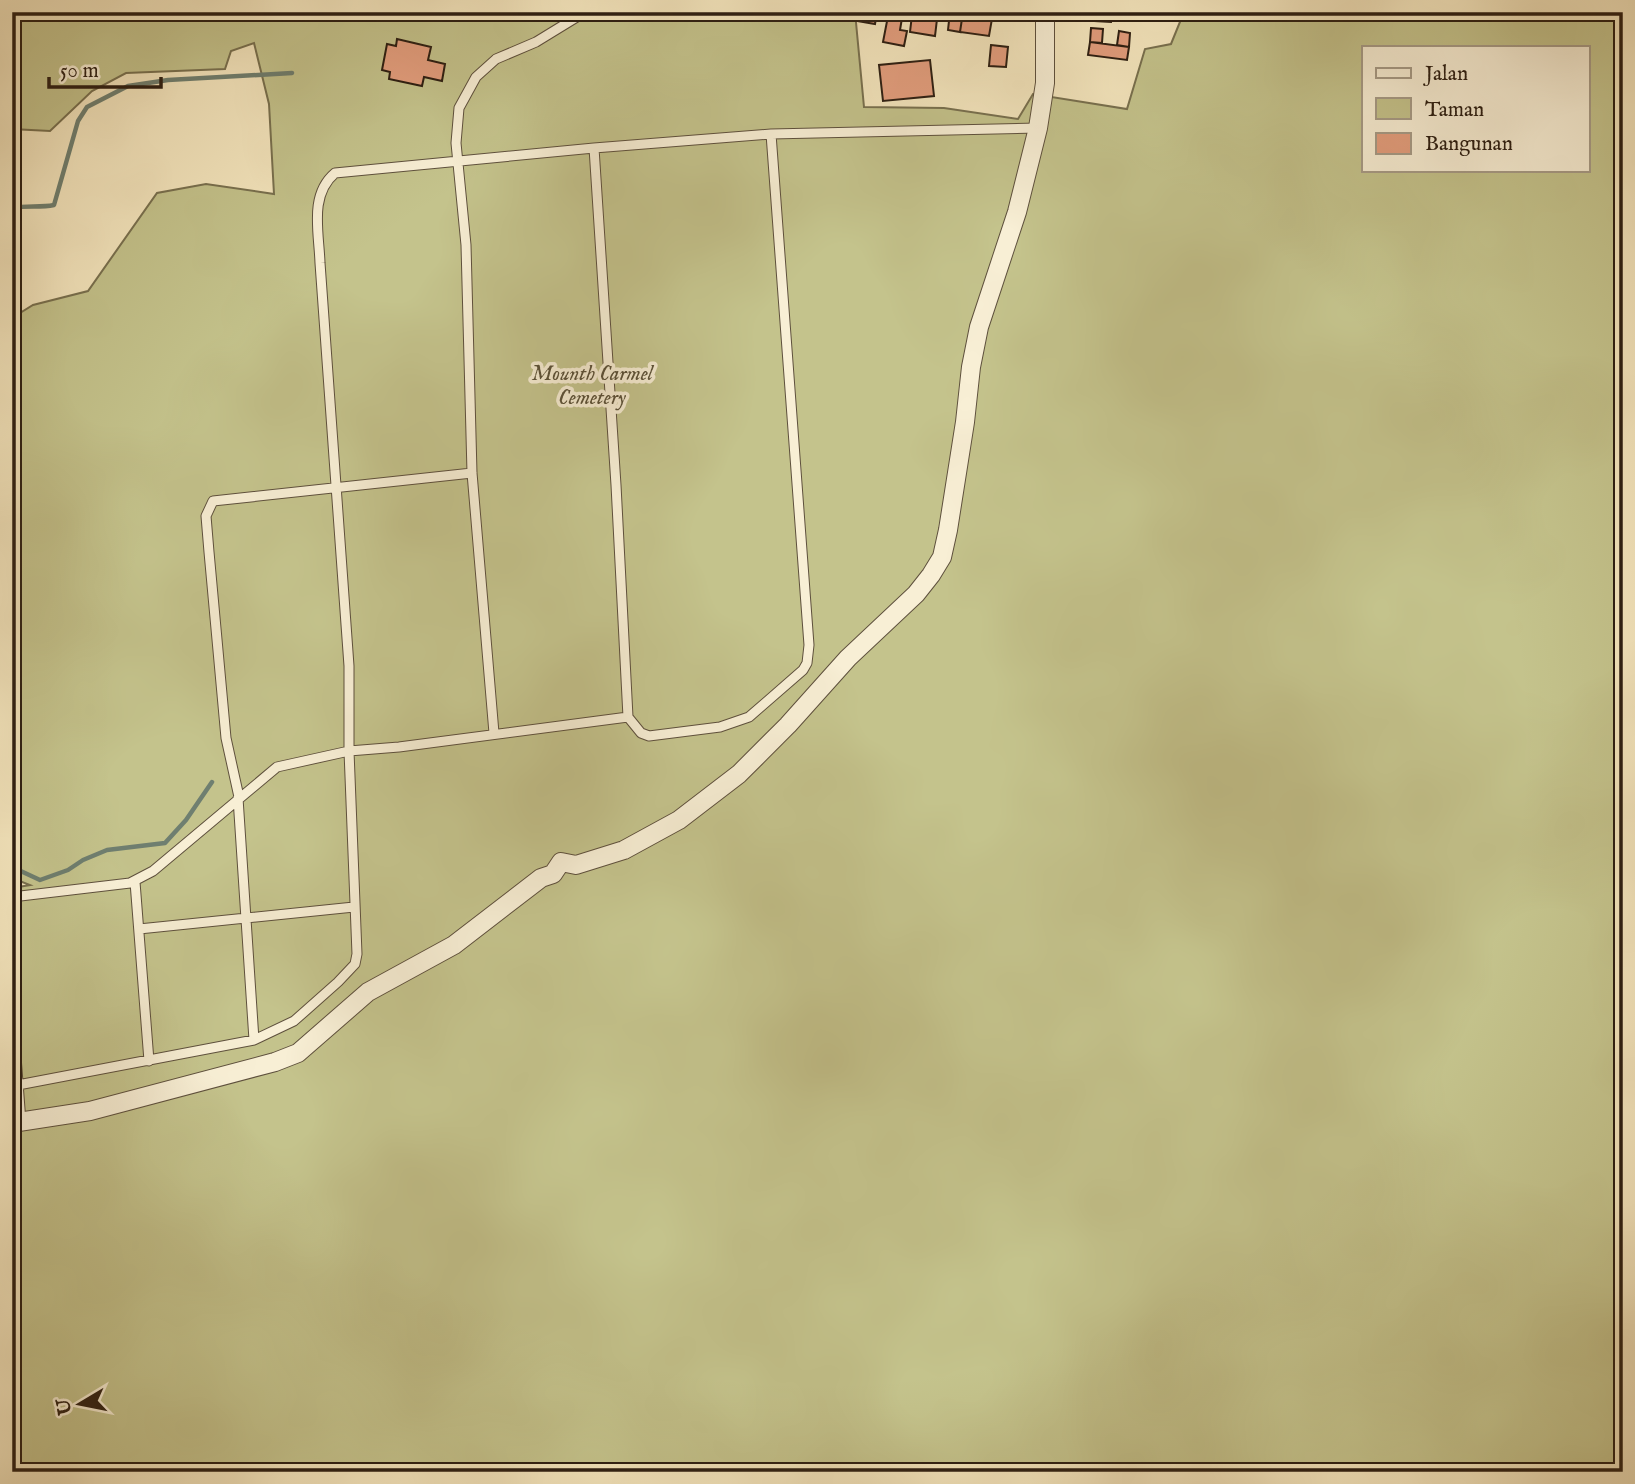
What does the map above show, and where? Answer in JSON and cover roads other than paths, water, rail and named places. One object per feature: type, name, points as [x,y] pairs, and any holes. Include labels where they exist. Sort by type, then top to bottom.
[{"type":"street","points":[[17,1123],[90,1111],[275,1062],[298,1053],[368,992],[454,944],[541,878],[553,874],[561,862],[576,865],[624,850],[679,820],[739,774],[848,659],[916,594],[942,556],[957,479],[979,327],[1017,212],[1038,128],[1045,83],[1045,12]]},
{"type":"lane","points":[[494,733],[472,473],[466,245],[456,143],[459,108],[476,76],[496,59],[536,42],[585,12]]},
{"type":"lane","points":[[19,1085],[254,1040],[295,1021],[355,964],[357,954],[349,751],[349,666],[318,197],[324,182],[335,173],[771,134],[1038,128]]},
{"type":"lane","points":[[594,148],[628,717],[641,733],[649,736],[720,727],[748,717],[791,682],[807,663],[809,645],[771,134]]},
{"type":"lane","points":[[254,1040],[239,798],[226,738],[209,552],[208,510],[213,501],[472,473]]},
{"type":"lane","points":[[12,897],[135,882],[153,871],[277,767],[349,751],[628,717]]},
{"type":"lane","points":[[135,882],[149,1061]]},
{"type":"lane","points":[[139,929],[354,907]]},
{"type":"lane","points":[[12,1004],[19,1085],[17,1123]]},
{"type":"waterway","points":[[12,208],[54,205],[78,121],[87,107],[128,86],[168,80],[292,73]]},
{"type":"waterway","points":[[12,867],[40,880],[68,870],[107,850],[165,843],[186,820],[212,782]]},
{"type":"park label","name":"Mounth Carmel Cemetery","points":[[592,385]]}]
